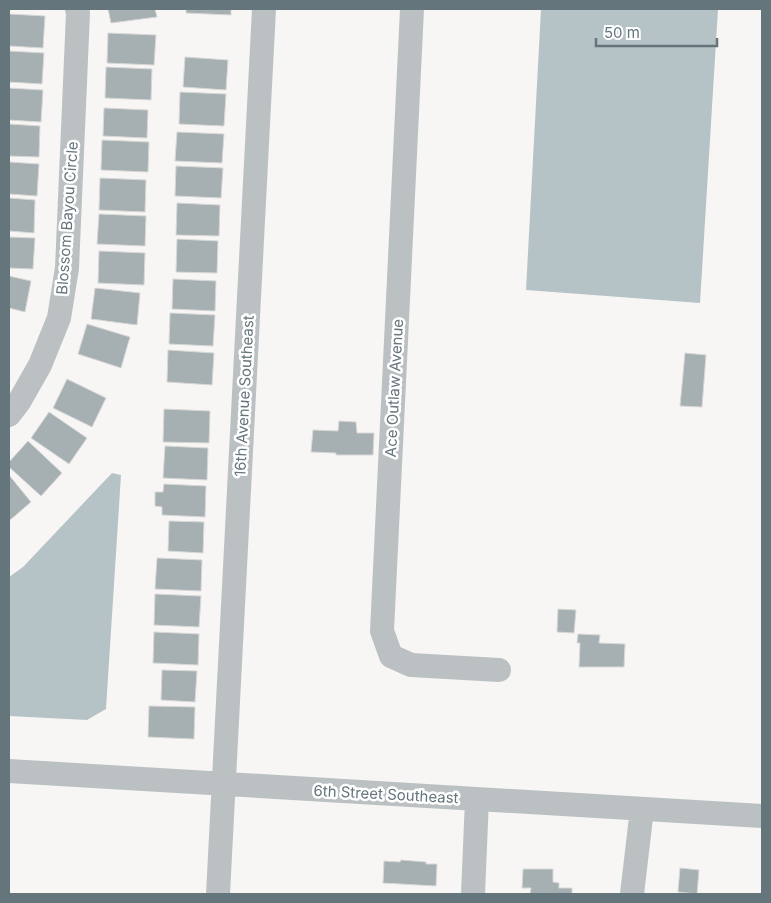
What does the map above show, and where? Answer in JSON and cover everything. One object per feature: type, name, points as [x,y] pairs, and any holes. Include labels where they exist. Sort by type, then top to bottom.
[{"type":"street","name":"Blossom Bayou Circle","points":[[9,415],[19,402],[40,365],[59,318],[67,259],[77,9]]},
{"type":"street","name":"16th Avenue Southeast","points":[[218,894],[264,9]]},
{"type":"street","name":"Ace Outlaw Avenue","points":[[412,9],[382,631],[391,656],[411,665],[499,670]]},
{"type":"street","name":"6th Street Southeast","points":[[9,771],[762,816]]},
{"type":"street","points":[[473,894],[477,799]]},
{"type":"street","points":[[632,894],[642,809]]},
{"type":"shaded area","points":[[541,9],[718,9],[700,303],[526,290]]},
{"type":"shaded area","points":[[112,473],[121,475],[106,709],[87,720],[9,716],[9,577],[23,567]]},
{"type":"building","points":[[108,9],[155,9],[157,17],[111,23]]},
{"type":"building","points":[[186,9],[231,9],[231,15],[186,13]]},
{"type":"building","points":[[9,14],[45,16],[43,48],[9,46]]},
{"type":"building","points":[[108,33],[156,35],[154,65],[107,63]]},
{"type":"building","points":[[9,51],[44,53],[42,84],[9,82]]},
{"type":"building","points":[[185,57],[228,60],[226,90],[183,87]]},
{"type":"building","points":[[106,67],[152,69],[151,100],[105,98]]},
{"type":"building","points":[[9,88],[43,90],[41,122],[9,120]]},
{"type":"building","points":[[180,92],[226,94],[224,126],[179,124]]},
{"type":"building","points":[[104,108],[148,110],[147,138],[103,136]]},
{"type":"building","points":[[9,124],[40,126],[39,157],[9,156]]},
{"type":"building","points":[[177,132],[224,134],[222,163],[175,161]]},
{"type":"building","points":[[102,140],[149,142],[148,172],[101,170]]},
{"type":"building","points":[[9,162],[39,164],[37,196],[9,194]]},
{"type":"building","points":[[176,166],[223,168],[221,198],[175,196]]},
{"type":"building","points":[[100,178],[146,180],[145,212],[99,210]]},
{"type":"building","points":[[9,198],[35,200],[34,233],[9,231]]},
{"type":"building","points":[[177,203],[220,205],[219,236],[176,235]]},
{"type":"building","points":[[99,214],[146,216],[145,246],[97,244]]},
{"type":"building","points":[[9,237],[35,238],[33,269],[9,268]]},
{"type":"building","points":[[177,239],[218,241],[217,273],[176,272]]},
{"type":"building","points":[[99,251],[145,253],[144,285],[98,283]]},
{"type":"building","points":[[9,276],[31,281],[25,312],[9,308]]},
{"type":"building","points":[[173,279],[216,281],[215,311],[172,309]]},
{"type":"building","points":[[95,288],[140,293],[137,325],[91,319]]},
{"type":"building","points":[[170,313],[215,315],[213,346],[169,344]]},
{"type":"building","points":[[87,324],[130,337],[121,368],[78,354]]},
{"type":"building","points":[[168,350],[214,353],[212,385],[167,382]]},
{"type":"building","points":[[685,353],[706,355],[702,407],[680,406]]},
{"type":"building","points":[[67,379],[106,398],[92,427],[53,408]]},
{"type":"building","points":[[164,409],[210,411],[209,443],[163,442]]},
{"type":"building","points":[[49,412],[87,438],[69,464],[31,438]]},
{"type":"building","points":[[339,421],[356,422],[357,433],[374,433],[373,455],[336,455],[336,453],[311,452],[313,430],[338,431]]},
{"type":"building","points":[[28,441],[62,473],[41,496],[9,467],[9,462]]},
{"type":"building","points":[[165,446],[208,448],[207,480],[163,478]]},
{"type":"building","points":[[9,475],[31,502],[9,521]]},
{"type":"building","points":[[164,484],[206,486],[205,517],[162,515],[162,507],[155,506],[155,492],[163,492]]},
{"type":"building","points":[[169,521],[204,522],[203,553],[168,551]]},
{"type":"building","points":[[157,558],[202,560],[201,591],[155,589]]},
{"type":"building","points":[[155,594],[201,596],[199,627],[154,625]]},
{"type":"building","points":[[558,609],[576,610],[574,633],[557,632]]},
{"type":"building","points":[[154,632],[199,634],[198,665],[153,663]]},
{"type":"building","points":[[578,634],[600,635],[599,643],[625,644],[624,667],[579,667],[580,643],[577,643]]},
{"type":"building","points":[[162,670],[197,671],[195,702],[161,700]]},
{"type":"building","points":[[149,706],[195,707],[194,739],[148,737]]},
{"type":"building","points":[[401,860],[437,864],[436,886],[383,883],[384,861],[400,862]]},
{"type":"building","points":[[680,868],[699,870],[697,894],[678,892]]},
{"type":"building","points":[[523,869],[553,869],[553,882],[559,883],[559,888],[572,888],[572,894],[530,894],[531,888],[522,888]]}]
